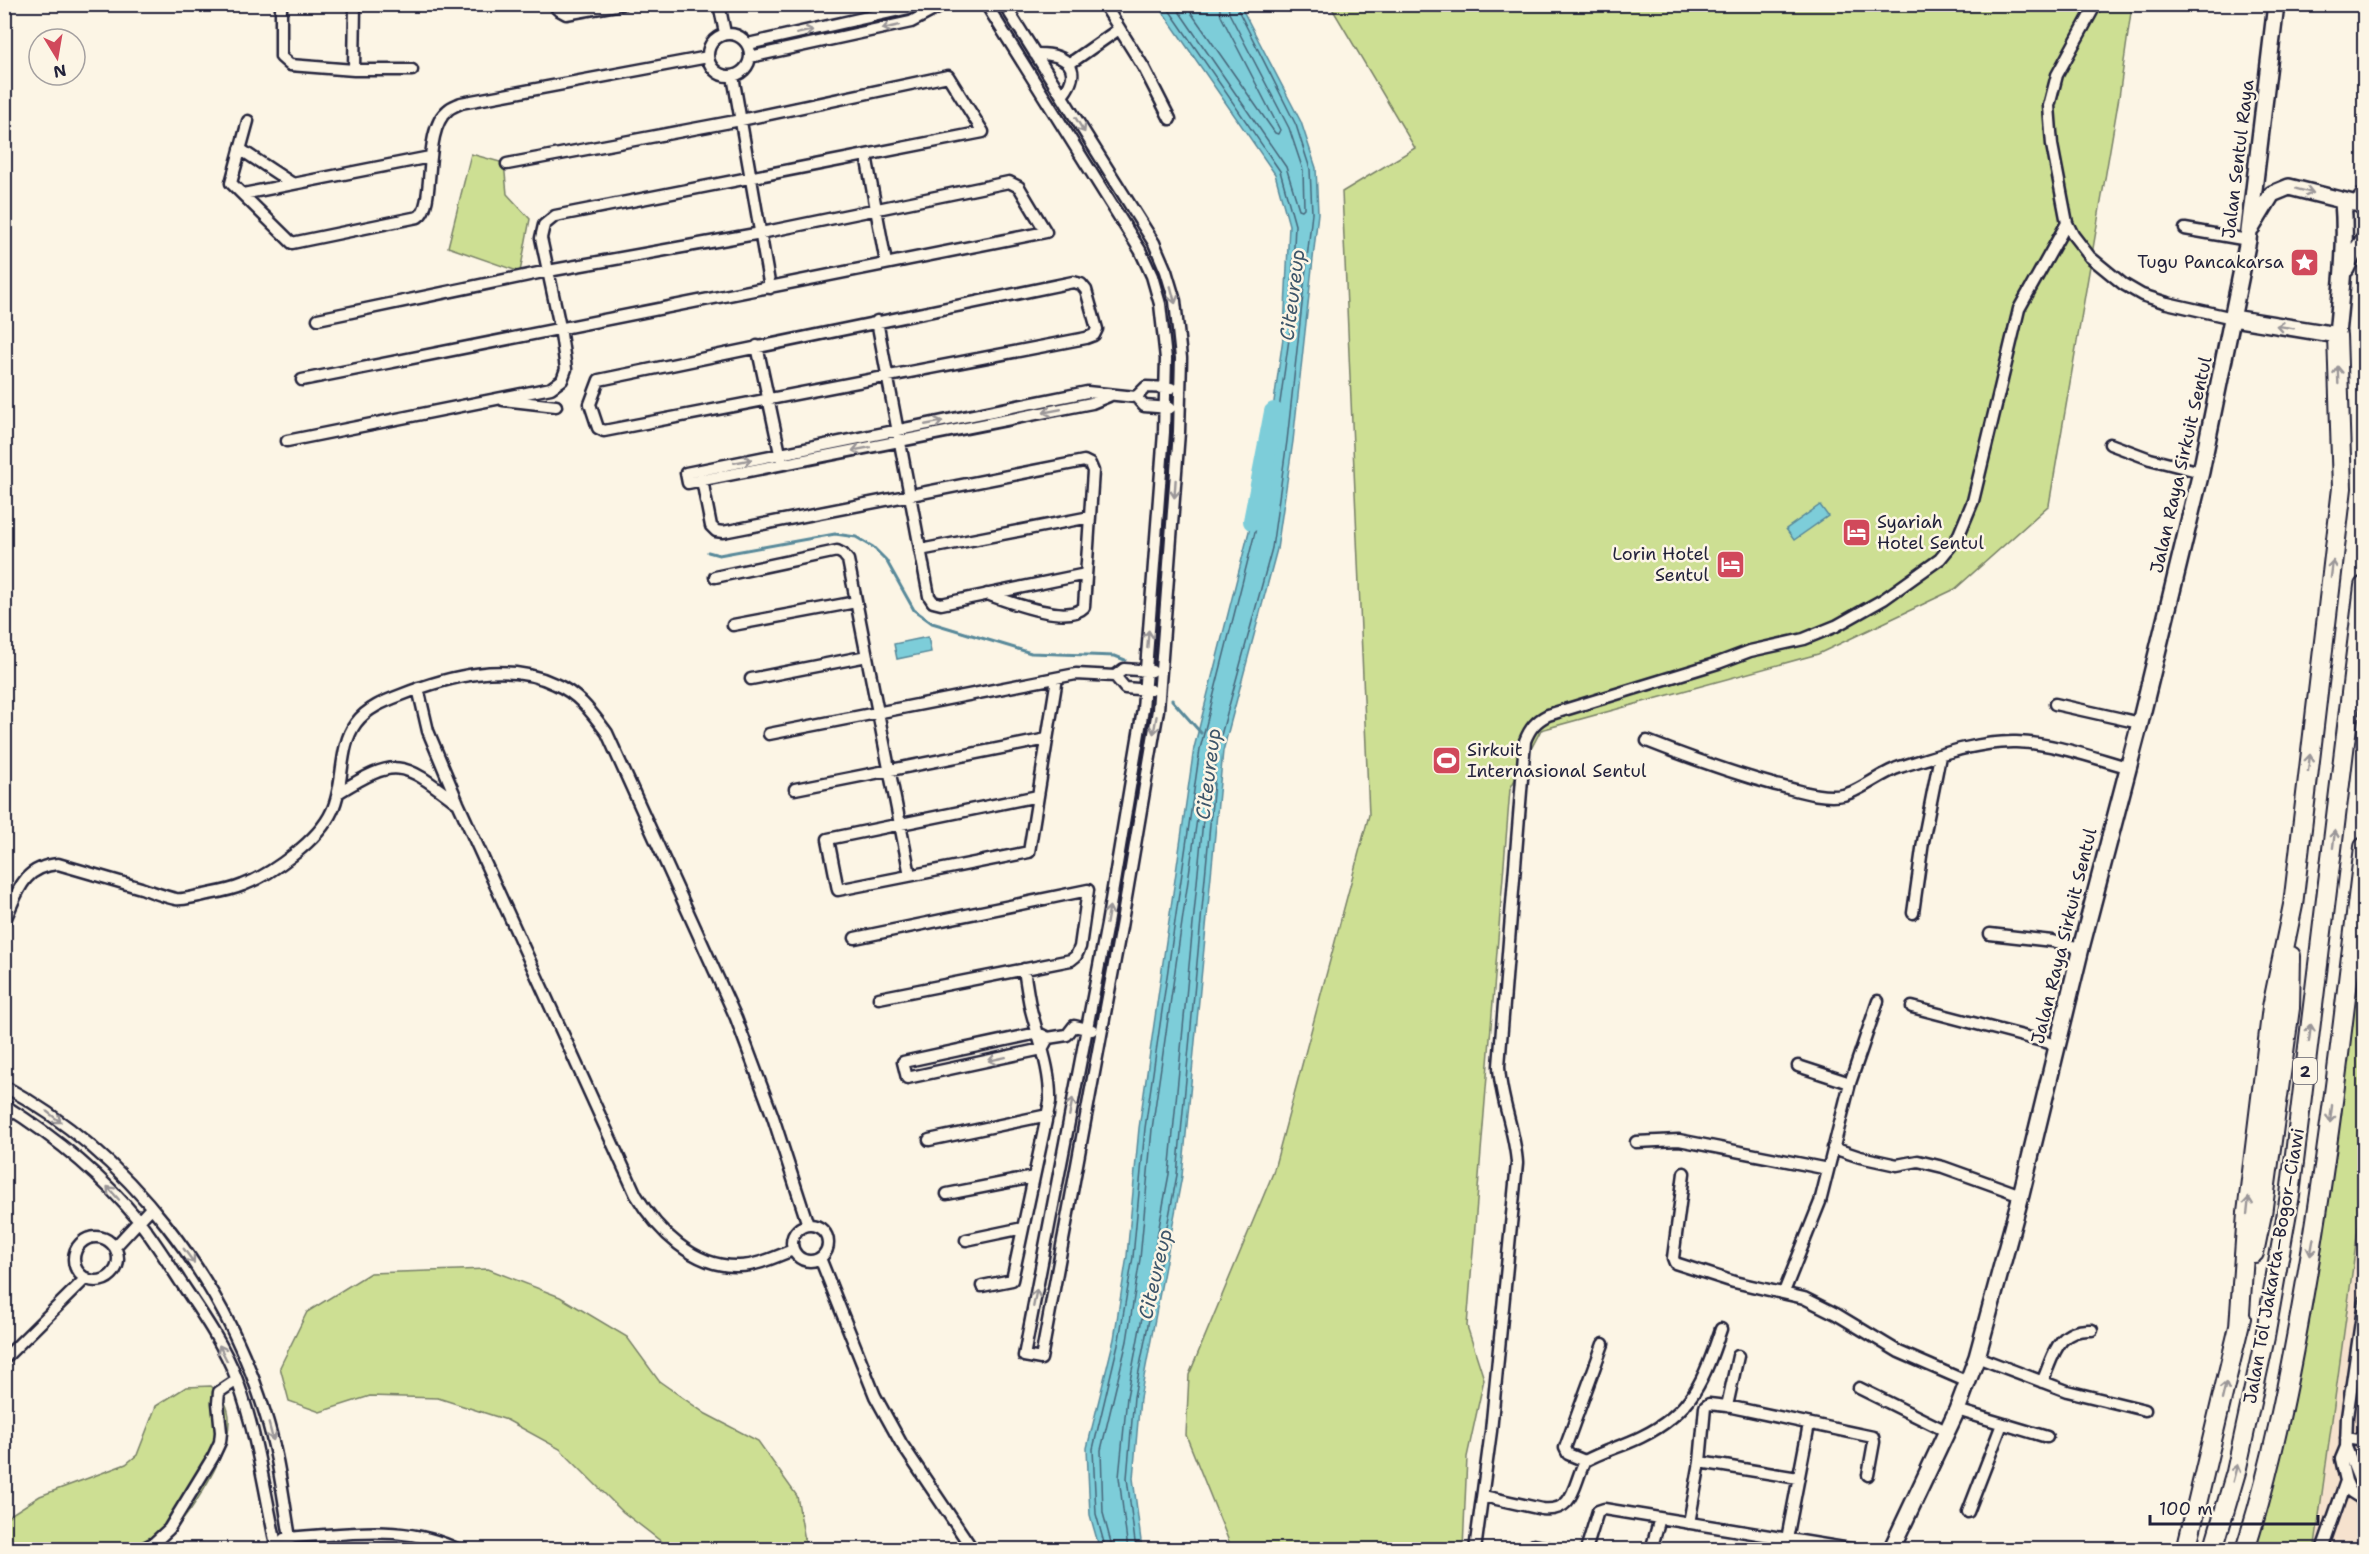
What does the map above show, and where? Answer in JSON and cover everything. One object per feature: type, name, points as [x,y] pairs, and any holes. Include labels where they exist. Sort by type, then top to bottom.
[{"type":"highway","points":[[2186,1550],[2239,1328],[2247,1213],[2272,1007],[2293,905],[2342,488],[2337,335]]},
{"type":"highway","name":"Jalan Tol Jakarta–Bogor–Ciawi","points":[[2213,1550],[2236,1472],[2265,1337],[2290,1196],[2364,586]]},
{"type":"highway","name":"Jalan Tol Jakarta–Bogor–Ciawi","points":[[2246,1550],[2265,1488],[2296,1342],[2318,1212],[2364,847]]},
{"type":"highway","points":[[2358,901],[2364,880]]},
{"type":"main road","name":"Jalan Sentul Raya","points":[[2233,318],[2249,236],[2276,4]]},
{"type":"main road","points":[[2249,236],[2272,194],[2289,187],[2343,201],[2364,203]]},
{"type":"main road","points":[[2233,318],[2337,335],[2343,274],[2345,225],[2343,201]]},
{"type":"main road","points":[[2343,274],[2352,256],[2364,240]]},
{"type":"main road","name":"Jalan Raya Sirkuit Sentul","points":[[1891,1550],[1957,1410],[1977,1357],[2020,1195],[2127,766],[2140,723],[2201,472],[2233,318]]},
{"type":"street","points":[[281,4],[280,51],[284,62],[290,65],[354,70],[412,70]]},
{"type":"street","points":[[354,70],[355,4]]},
{"type":"street","points":[[556,4],[557,9],[566,14],[622,4]]},
{"type":"street","points":[[719,4],[725,33]]},
{"type":"street","points":[[748,44],[908,10],[926,4]]},
{"type":"street","points":[[750,57],[911,22],[945,4]]},
{"type":"street","points":[[986,4],[1140,250],[1152,276],[1160,304],[1166,358],[1165,407],[1144,690],[1107,924],[1024,1356],[1041,1359],[1121,927],[1158,710],[1180,408],[1180,332],[1175,301],[1154,243],[1004,4]]},
{"type":"street","points":[[1104,4],[1144,68],[1170,119]]},
{"type":"street","points":[[2096,4],[2057,75],[2049,106],[2052,145],[2067,223],[2073,235],[2090,256],[2123,284],[2142,295],[2233,318]]},
{"type":"street","points":[[908,10],[911,22]]},
{"type":"street","points":[[1069,64],[1119,29]]},
{"type":"street","points":[[725,33],[738,35],[748,44],[750,57],[745,69],[733,76],[720,74],[710,65],[707,52],[713,40],[725,33]]},
{"type":"street","points":[[1035,54],[1060,56],[1069,64],[1073,74],[1071,85],[1062,96]]},
{"type":"street","points":[[248,122],[231,183],[292,243],[418,217],[423,214],[427,204],[430,157],[438,123],[447,110],[461,103],[708,57]]},
{"type":"street","points":[[733,76],[770,288]]},
{"type":"street","points":[[287,441],[551,388],[562,380],[566,369],[560,327],[541,238],[544,225],[555,216],[983,132],[948,76],[741,120],[507,164]]},
{"type":"street","points":[[240,149],[293,184]]},
{"type":"street","points":[[866,155],[886,263]]},
{"type":"street","points":[[243,194],[430,157]]},
{"type":"street","points":[[302,380],[1046,232],[1019,187],[1009,182],[761,233],[548,271],[318,319]]},
{"type":"street","points":[[1475,1550],[1483,1496],[1517,1163],[1513,1131],[1502,1094],[1499,1066],[1524,741],[1538,720],[1548,715],[1750,651],[1804,639],[1836,626],[1884,599],[1940,559],[1958,537],[1973,501],[2019,309],[2067,223]]},
{"type":"street","points":[[2185,229],[2249,236]]},
{"type":"street","points":[[1073,282],[1081,284],[1086,290],[1097,329],[1094,334],[1086,338],[604,431],[598,428],[590,404],[599,380],[757,346],[1073,282]]},
{"type":"street","points":[[877,321],[929,596],[933,602],[941,604],[1086,573]]},
{"type":"street","points":[[757,346],[781,459]]},
{"type":"street","points":[[1136,397],[1146,387],[1180,389]]},
{"type":"street","points":[[781,459],[687,483],[686,473],[781,459],[1088,392],[1108,396],[1136,397],[1144,406],[1180,408]]},
{"type":"street","points":[[490,399],[556,406]]},
{"type":"street","points":[[2110,444],[2150,459],[2201,472]]},
{"type":"street","points":[[702,480],[711,526],[723,532],[1084,461],[1090,464],[1093,471],[1084,607],[1079,612],[1070,614],[1030,609],[987,594]]},
{"type":"street","points":[[920,550],[1090,517]]},
{"type":"street","points":[[715,576],[837,551],[848,560],[910,875]]},
{"type":"street","points":[[733,626],[856,602]]},
{"type":"street","points":[[751,679],[867,656]]},
{"type":"street","points":[[769,734],[1076,674],[1115,676],[1124,669],[1161,672]]},
{"type":"street","points":[[4,922],[28,875],[35,869],[47,865],[58,864],[177,899],[243,885],[277,867],[309,840],[332,813],[348,738],[355,724],[367,712],[383,702],[418,688],[466,675],[508,672],[532,675],[571,692],[607,734],[736,1018],[773,1117],[808,1226]]},
{"type":"street","points":[[1115,676],[1125,688],[1159,691]]},
{"type":"street","points":[[1038,796],[828,839],[838,890],[1029,852],[1057,678]]},
{"type":"street","points":[[418,688],[428,731],[458,803],[636,1195],[653,1221],[682,1247],[719,1264],[749,1265],[793,1250]]},
{"type":"street","points":[[2055,704],[2140,723]]},
{"type":"street","points":[[795,789],[1047,739]]},
{"type":"street","points":[[1647,741],[1709,766],[1744,777],[1804,793],[1842,796],[1854,792],[1890,771],[1940,756],[2016,742],[2127,766]]},
{"type":"street","points":[[1913,913],[1923,842],[1940,756]]},
{"type":"street","points":[[338,793],[378,770],[406,769],[420,775],[458,803]]},
{"type":"street","points":[[855,938],[1088,890],[1080,947],[1076,956],[1071,960],[879,998]]},
{"type":"street","points":[[1990,934],[2052,941],[2081,948]]},
{"type":"street","points":[[982,1286],[1012,1280],[1048,1115],[1051,1083],[1024,969]]},
{"type":"street","points":[[1784,1292],[1820,1202],[1850,1083],[1878,1001]]},
{"type":"street","points":[[1912,1007],[2057,1045]]},
{"type":"street","points":[[1048,1038],[1042,1048],[908,1078],[903,1062],[1038,1033],[1048,1038],[1067,1035],[1074,1026],[1101,1032]]},
{"type":"street","points":[[1067,1035],[1072,1044],[1098,1049]]},
{"type":"street","points":[[1798,1066],[1850,1083]]},
{"type":"street","points":[[4,1086],[46,1111],[106,1161],[151,1209],[184,1249],[211,1290],[252,1374],[275,1450],[290,1538],[286,1550]]},
{"type":"street","points":[[4,1105],[66,1146],[100,1179],[138,1221],[190,1295],[222,1349],[237,1380],[256,1445],[277,1545],[290,1538],[377,1532],[422,1536],[453,1548]]},
{"type":"street","points":[[929,1140],[1048,1115]]},
{"type":"street","points":[[1636,1142],[1679,1140],[1828,1169]]},
{"type":"street","points":[[1833,1148],[1897,1165],[1918,1161],[1943,1167],[2020,1195]]},
{"type":"street","points":[[1683,1173],[1673,1258],[1675,1263],[1734,1282],[1804,1298],[1836,1314],[1899,1352],[1968,1382]]},
{"type":"street","points":[[947,1194],[1034,1177]]},
{"type":"street","points":[[115,1247],[151,1209]]},
{"type":"street","points":[[808,1226],[814,1226],[825,1234],[827,1247],[820,1258],[808,1261],[793,1250],[792,1244],[796,1232],[808,1226]]},
{"type":"street","points":[[966,1240],[1023,1228]]},
{"type":"street","points":[[102,1237],[115,1247],[118,1255],[117,1265],[113,1273],[105,1279],[86,1278],[76,1266],[76,1251],[87,1239],[102,1237]]},
{"type":"street","points":[[820,1258],[875,1396],[907,1453],[973,1550]]},
{"type":"street","points":[[4,1359],[86,1278]]},
{"type":"street","points":[[2363,1504],[2351,1492],[2341,1459],[2346,1442],[2347,1417],[2364,1301]]},
{"type":"street","points":[[1483,1496],[1542,1509],[1561,1508],[1569,1499],[1586,1461],[1641,1437],[1663,1424],[1682,1408],[1702,1382],[1721,1329]]},
{"type":"street","points":[[2042,1382],[2066,1334],[2081,1329],[2092,1330]]},
{"type":"street","points":[[1586,1461],[1568,1454],[1565,1448],[1603,1344]]},
{"type":"street","points":[[1727,1406],[1738,1356]]},
{"type":"street","points":[[1977,1357],[2083,1395],[2145,1410]]},
{"type":"street","points":[[140,1550],[154,1543],[169,1529],[213,1457],[220,1442],[221,1432],[219,1392],[237,1380]]},
{"type":"street","points":[[1859,1388],[1946,1431]]},
{"type":"street","points":[[1689,1523],[1700,1462],[1705,1407],[1709,1404],[1873,1437],[1868,1475]]},
{"type":"street","points":[[1957,1410],[2047,1437]]},
{"type":"street","points":[[1787,1539],[1809,1424]]},
{"type":"street","points":[[1968,1512],[2002,1424]]},
{"type":"street","points":[[2346,1442],[2364,1441]]},
{"type":"street","points":[[2346,1442],[2362,1487],[2363,1504]]},
{"type":"street","points":[[1700,1462],[1798,1478]]},
{"type":"street","points":[[2322,1550],[2346,1481]]},
{"type":"street","points":[[1586,1550],[1600,1509],[1856,1550]]},
{"type":"street","points":[[1651,1550],[1660,1518]]},
{"type":"street","points":[[1530,1550],[1534,1545],[1538,1545],[1558,1550]]},
{"type":"shaded area","points":[[2364,1185],[2364,1549],[2313,1550],[2315,1545]]},
{"type":"green space","name":"Sirkuit Internasional Sentul","points":[[1330,5],[2132,5],[2119,97],[2049,505],[1955,589],[1818,654],[1541,730],[1510,789],[1467,1326],[1484,1379],[1467,1457],[1463,1549],[1232,1549],[1186,1435],[1189,1375],[1273,1173],[1369,815],[1342,192],[1415,148]]},
{"type":"green space","points":[[471,154],[504,163],[507,194],[530,219],[520,272],[448,247]]},
{"type":"green space","points":[[2364,880],[2364,1185],[2315,1545],[2313,1549],[2245,1550],[2265,1488]]},
{"type":"green space","points":[[488,1269],[560,1297],[627,1337],[659,1381],[706,1414],[758,1441],[797,1496],[806,1546],[810,1549],[671,1549],[623,1512],[560,1449],[507,1420],[438,1398],[370,1396],[320,1412],[289,1401],[280,1367],[307,1312],[370,1273]]},
{"type":"green space","points":[[211,1386],[227,1407],[229,1422],[227,1437],[213,1472],[191,1509],[155,1549],[5,1550],[7,1517],[40,1496],[126,1464],[137,1455],[156,1406],[186,1387]]},
{"type":"water","points":[[1158,5],[1240,5],[1301,122],[1316,168],[1318,213],[1293,441],[1277,549],[1223,751],[1182,1176],[1140,1398],[1133,1478],[1142,1549],[1100,1550],[1090,1515],[1087,1448],[1114,1339],[1127,1256],[1139,1128],[1194,748],[1264,472],[1284,331],[1289,225],[1275,174]]},
{"type":"water","points":[[1820,505],[1828,516],[1794,540],[1786,529]]},
{"type":"water","points":[[928,637],[931,652],[897,659],[894,644]]},
{"type":"waterway","name":"Citeureup","points":[[1253,521],[1274,412]]},
{"type":"waterway","points":[[708,552],[719,555],[835,534],[856,537],[873,547],[886,560],[914,610],[932,623],[1031,653],[1115,656],[1125,660]]},
{"type":"waterway","points":[[1172,700],[1201,733]]},
{"type":"place","name":"Tugu Pancakarsa","points":[[2305,262]]},
{"type":"place","name":"Syariah Hotel Sentul","points":[[1856,532]]},
{"type":"place","name":"Lorin Hotel Sentul","points":[[1730,564]]},
{"type":"place","name":"Sirkuit Internasional Sentul","points":[[1446,760]]}]
